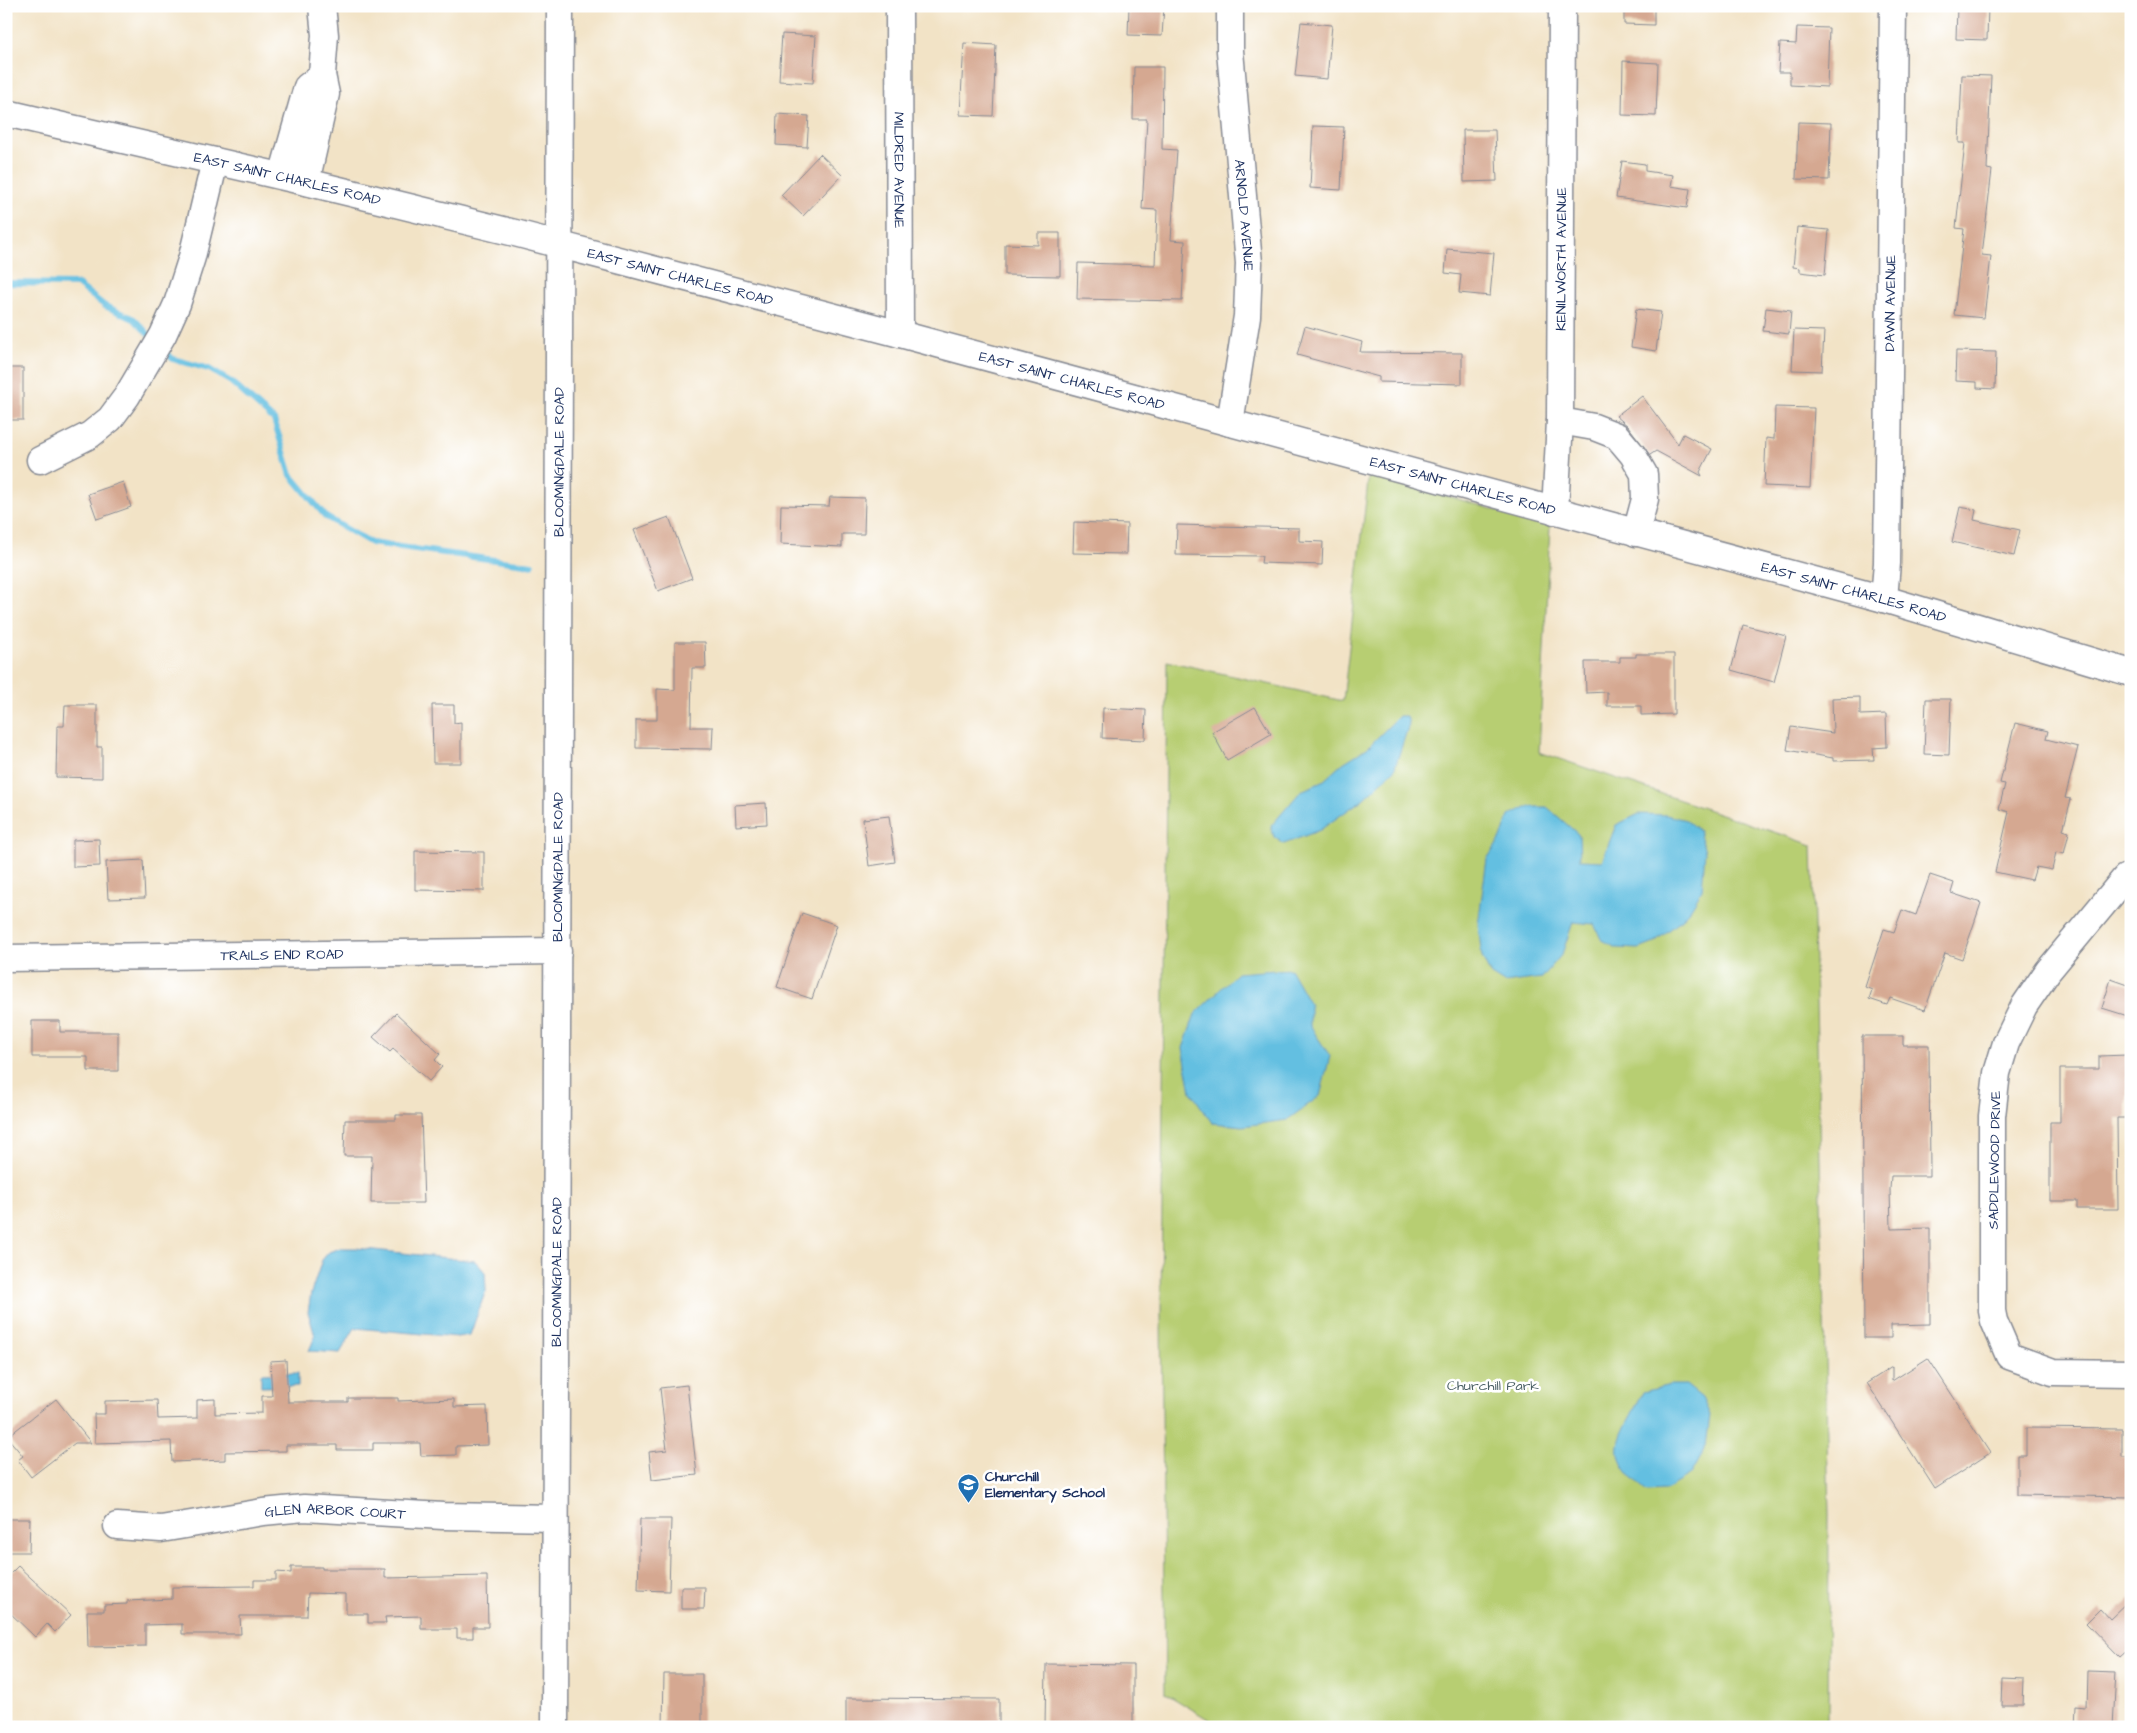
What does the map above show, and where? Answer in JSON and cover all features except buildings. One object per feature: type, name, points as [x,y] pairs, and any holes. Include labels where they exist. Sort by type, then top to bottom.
[{"type":"street","points":[[294,179],[326,94],[322,75],[325,35],[322,6]]},
{"type":"street","name":"BLOOMINGDALE ROAD","points":[[554,1727],[560,6]]},
{"type":"street","name":"MILDRED AVENUE","points":[[899,6],[900,334]]},
{"type":"street","name":"ARNOLD AVENUE","points":[[1230,6],[1230,51],[1248,263],[1247,316],[1230,423]]},
{"type":"street","name":"KENILWORTH AVENUE","points":[[1555,510],[1560,421],[1562,6]]},
{"type":"street","name":"DAWN AVENUE","points":[[1884,599],[1888,563],[1893,6]]},
{"type":"street","name":"EAST SAINT CHARLES ROAD","points":[[6,113],[294,179],[900,334],[1884,599],[2131,674]]},
{"type":"street","points":[[40,460],[90,435],[110,419],[127,396],[158,344],[177,304],[192,257],[215,161]]},
{"type":"street","points":[[1560,421],[1594,427],[1618,436],[1633,455],[1644,474],[1645,499],[1636,533]]},
{"type":"street","name":"SADDLEWOOD DRIVE","points":[[2129,875],[2048,971],[2024,1006],[2006,1043],[1998,1073],[1992,1116],[1992,1312],[2009,1356],[2053,1372],[2131,1373]]},
{"type":"street","name":"TRAILS END ROAD","points":[[6,958],[558,951]]},
{"type":"street","name":"GLEN ARBOR COURT","points":[[117,1526],[161,1529],[263,1512],[304,1508],[443,1516],[554,1518]]},
{"type":"green space","name":"Churchill Park","points":[[1369,473],[1550,526],[1539,752],[1812,845],[1829,1515],[1828,1727],[1221,1727],[1165,1693],[1161,1314],[1167,661],[1343,701]]},
{"type":"water","points":[[1399,716],[1407,716],[1409,724],[1394,770],[1362,800],[1320,830],[1284,844],[1274,837],[1271,826],[1301,791],[1322,782],[1343,763],[1367,748]]},
{"type":"water","points":[[1526,807],[1547,807],[1579,835],[1580,860],[1602,861],[1616,825],[1639,814],[1666,815],[1686,820],[1699,831],[1705,851],[1702,890],[1691,908],[1678,923],[1652,944],[1639,949],[1616,948],[1601,939],[1594,924],[1573,922],[1562,954],[1542,978],[1504,983],[1491,975],[1482,957],[1478,925],[1487,859],[1501,838],[1509,816]]},
{"type":"water","points":[[1290,969],[1310,1004],[1310,1026],[1330,1056],[1320,1096],[1287,1120],[1243,1126],[1212,1123],[1191,1092],[1183,1048],[1195,1014],[1237,973]]},
{"type":"water","points":[[340,1248],[356,1248],[475,1261],[485,1272],[486,1290],[470,1335],[457,1337],[355,1328],[340,1353],[309,1351],[315,1336],[308,1312],[311,1293],[322,1260],[329,1252]]},
{"type":"water","points":[[298,1373],[298,1386],[261,1387],[261,1374]]},
{"type":"water","points":[[1670,1385],[1686,1385],[1702,1398],[1710,1415],[1706,1446],[1690,1475],[1665,1490],[1647,1491],[1632,1478],[1623,1466],[1619,1455],[1619,1444],[1622,1433],[1643,1392]]},
{"type":"waterway","points":[[6,283],[77,284],[105,306],[134,319],[153,339]]},
{"type":"waterway","points":[[161,348],[173,359],[209,369],[231,382],[274,420],[291,475],[326,517],[371,543],[532,565]]},
{"type":"place","name":"Churchill Elementary School","points":[[969,1503]]}]
